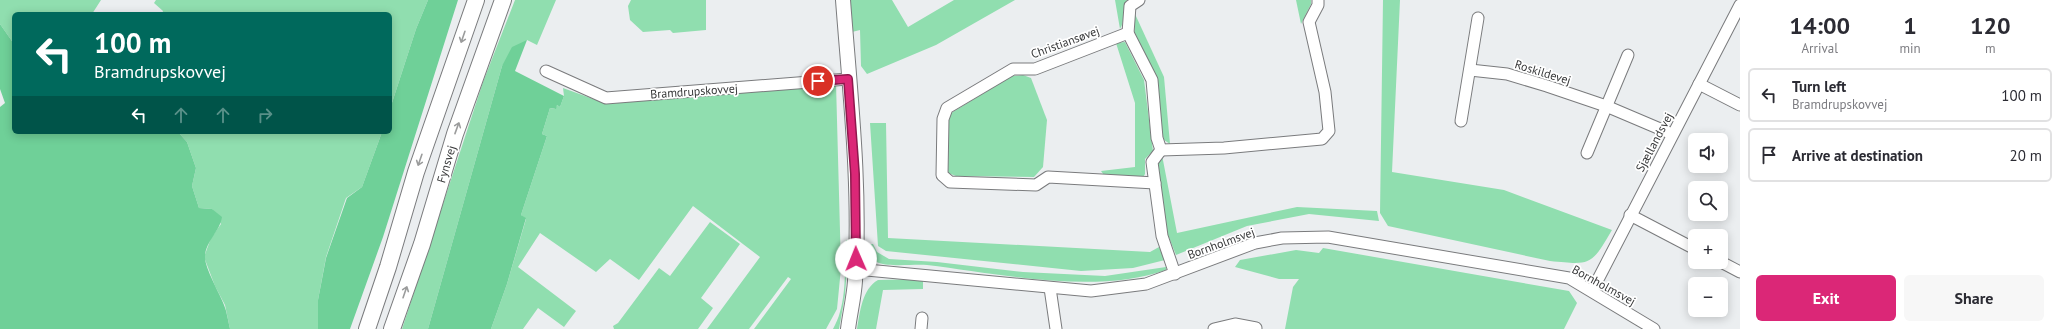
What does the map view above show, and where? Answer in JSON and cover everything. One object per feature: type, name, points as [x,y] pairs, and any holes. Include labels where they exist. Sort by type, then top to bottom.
[{"type":"main road","points":[[367,329],[388,267],[416,172],[476,0]]},
{"type":"main road","name":"Fynsvej","points":[[392,329],[422,244],[455,134],[503,0]]},
{"type":"street","points":[[843,0],[855,174],[856,269],[848,329]]},
{"type":"street","points":[[1140,0],[1130,6],[1128,33],[1152,80],[1157,138],[1160,150],[1152,162],[1162,236],[1175,274]]},
{"type":"street","points":[[1160,150],[1238,147],[1322,138],[1329,131],[1325,92],[1309,22],[1318,5],[1318,0]]},
{"type":"street","name":"Sjællandsvej","points":[[1592,291],[1740,5]]},
{"type":"street","points":[[1462,121],[1478,18]]},
{"type":"street","name":"Christiansøvej","points":[[1128,33],[1035,69],[1013,69],[947,108],[943,119],[942,175],[950,182],[1036,184],[1048,177],[1155,183]]},
{"type":"street","points":[[1587,153],[1628,55]]},
{"type":"street","name":"Roskildevej","points":[[1470,70],[1507,74],[1606,106],[1672,134]]},
{"type":"street","name":"Bramdrupskovvej","points":[[546,71],[606,98],[848,79]]},
{"type":"street","points":[[1699,84],[1740,105]]},
{"type":"street","points":[[1630,215],[1688,244]]},
{"type":"street","name":"Bornholmsvej","points":[[856,269],[1091,291],[1118,289],[1146,284],[1255,243],[1282,238],[1328,237],[1569,278],[1654,329]]},
{"type":"street","points":[[1728,266],[1740,272]]},
{"type":"street","points":[[1050,288],[1056,329]]},
{"type":"street","points":[[1214,329],[1235,324],[1256,328]]},
{"type":"green space","points":[[0,0],[101,0],[93,12],[12,12],[12,41],[0,24]]},
{"type":"green space","points":[[156,0],[428,0],[416,29],[392,103],[392,12],[163,12],[154,3]]},
{"type":"green space","points":[[428,0],[458,0],[383,237],[350,329],[318,329],[318,300],[326,258],[347,198],[362,187],[381,134],[392,134],[392,103],[416,29]]},
{"type":"green space","points":[[515,0],[556,0],[537,45],[527,40],[502,66],[428,329],[402,329],[483,82]]},
{"type":"green space","points":[[631,0],[706,0],[706,30],[673,33],[670,30],[643,32],[630,20],[628,6]]},
{"type":"green space","points":[[850,0],[892,0],[908,27],[954,0],[1015,0],[936,45],[867,74],[861,66],[860,30],[852,32]]},
{"type":"green space","points":[[1115,0],[1127,0],[1124,7],[1123,22],[1120,29]]},
{"type":"green space","points":[[1296,0],[1311,0],[1311,4],[1301,24]]},
{"type":"green space","points":[[1383,0],[1400,0],[1392,172],[1504,190],[1612,230],[1594,257],[1582,262],[1574,263],[1550,261],[1388,226],[1380,213]]},
{"type":"green space","points":[[1135,14],[1164,77],[1170,144],[1164,140],[1134,38]]},
{"type":"green space","points":[[0,24],[12,41],[12,134],[180,134],[187,142],[196,168],[192,186],[199,208],[212,209],[222,217],[219,227],[206,251],[205,261],[225,308],[230,329],[0,329],[0,107],[5,103],[0,89]]},
{"type":"green space","points":[[527,40],[515,71],[564,96],[560,107],[557,105],[556,109],[550,108],[542,134],[547,136],[521,215],[526,218],[507,284],[491,329],[428,329],[502,66],[512,47]]},
{"type":"green space","points":[[1125,42],[1144,80],[1153,151],[1145,159],[1145,174],[1142,179],[1104,175],[1101,171],[1135,167],[1135,103],[1116,43]]},
{"type":"green space","points":[[1023,75],[1031,78],[1047,120],[1043,167],[1034,177],[956,176],[948,173],[949,120],[951,113],[1012,76]]},
{"type":"green space","points":[[836,83],[841,268],[837,309],[826,329],[754,329],[791,279],[788,277],[749,329],[707,329],[760,257],[693,206],[639,280],[610,259],[596,272],[540,233],[518,267],[576,311],[564,327],[538,308],[523,329],[491,329],[507,284],[526,219],[521,215],[547,136],[542,134],[550,108],[555,109],[557,105],[560,107],[564,96],[563,88],[607,104]]},
{"type":"green space","points":[[870,123],[886,123],[888,238],[1150,252],[1159,247],[1165,260],[1133,268],[1081,271],[886,251],[878,246]]},
{"type":"green space","points":[[180,134],[381,134],[362,187],[346,198],[326,257],[318,300],[318,329],[230,329],[225,305],[215,286],[204,257],[211,238],[221,224],[212,209],[199,208],[192,186],[196,168],[187,142]]},
{"type":"green space","points":[[1162,155],[1177,233],[1297,207],[1377,211],[1379,221],[1309,214],[1247,226],[1176,255],[1166,230],[1157,165]]},
{"type":"green space","points":[[710,222],[740,244],[701,298],[713,308],[698,329],[614,329],[613,326],[618,323],[659,268],[670,276]]},
{"type":"green space","points":[[846,240],[849,240],[845,295],[839,329],[833,329],[838,319],[843,297]]},
{"type":"green space","points":[[865,244],[873,244],[877,252],[889,259],[937,262],[1023,272],[1105,276],[1166,267],[1166,270],[1138,277],[1109,281],[1079,282],[1048,280],[927,265],[884,264],[873,260]]},
{"type":"green space","points":[[1323,248],[1569,291],[1577,303],[1564,329],[1285,329],[1293,287],[1299,279],[1279,279],[1235,267],[1240,260],[1296,250],[1319,253]]},
{"type":"green space","points":[[923,279],[923,289],[883,290],[876,329],[857,329],[859,315],[865,295],[868,289],[878,280]]},
{"type":"route","points":[[818,81],[848,79],[855,174],[856,259]]}]
